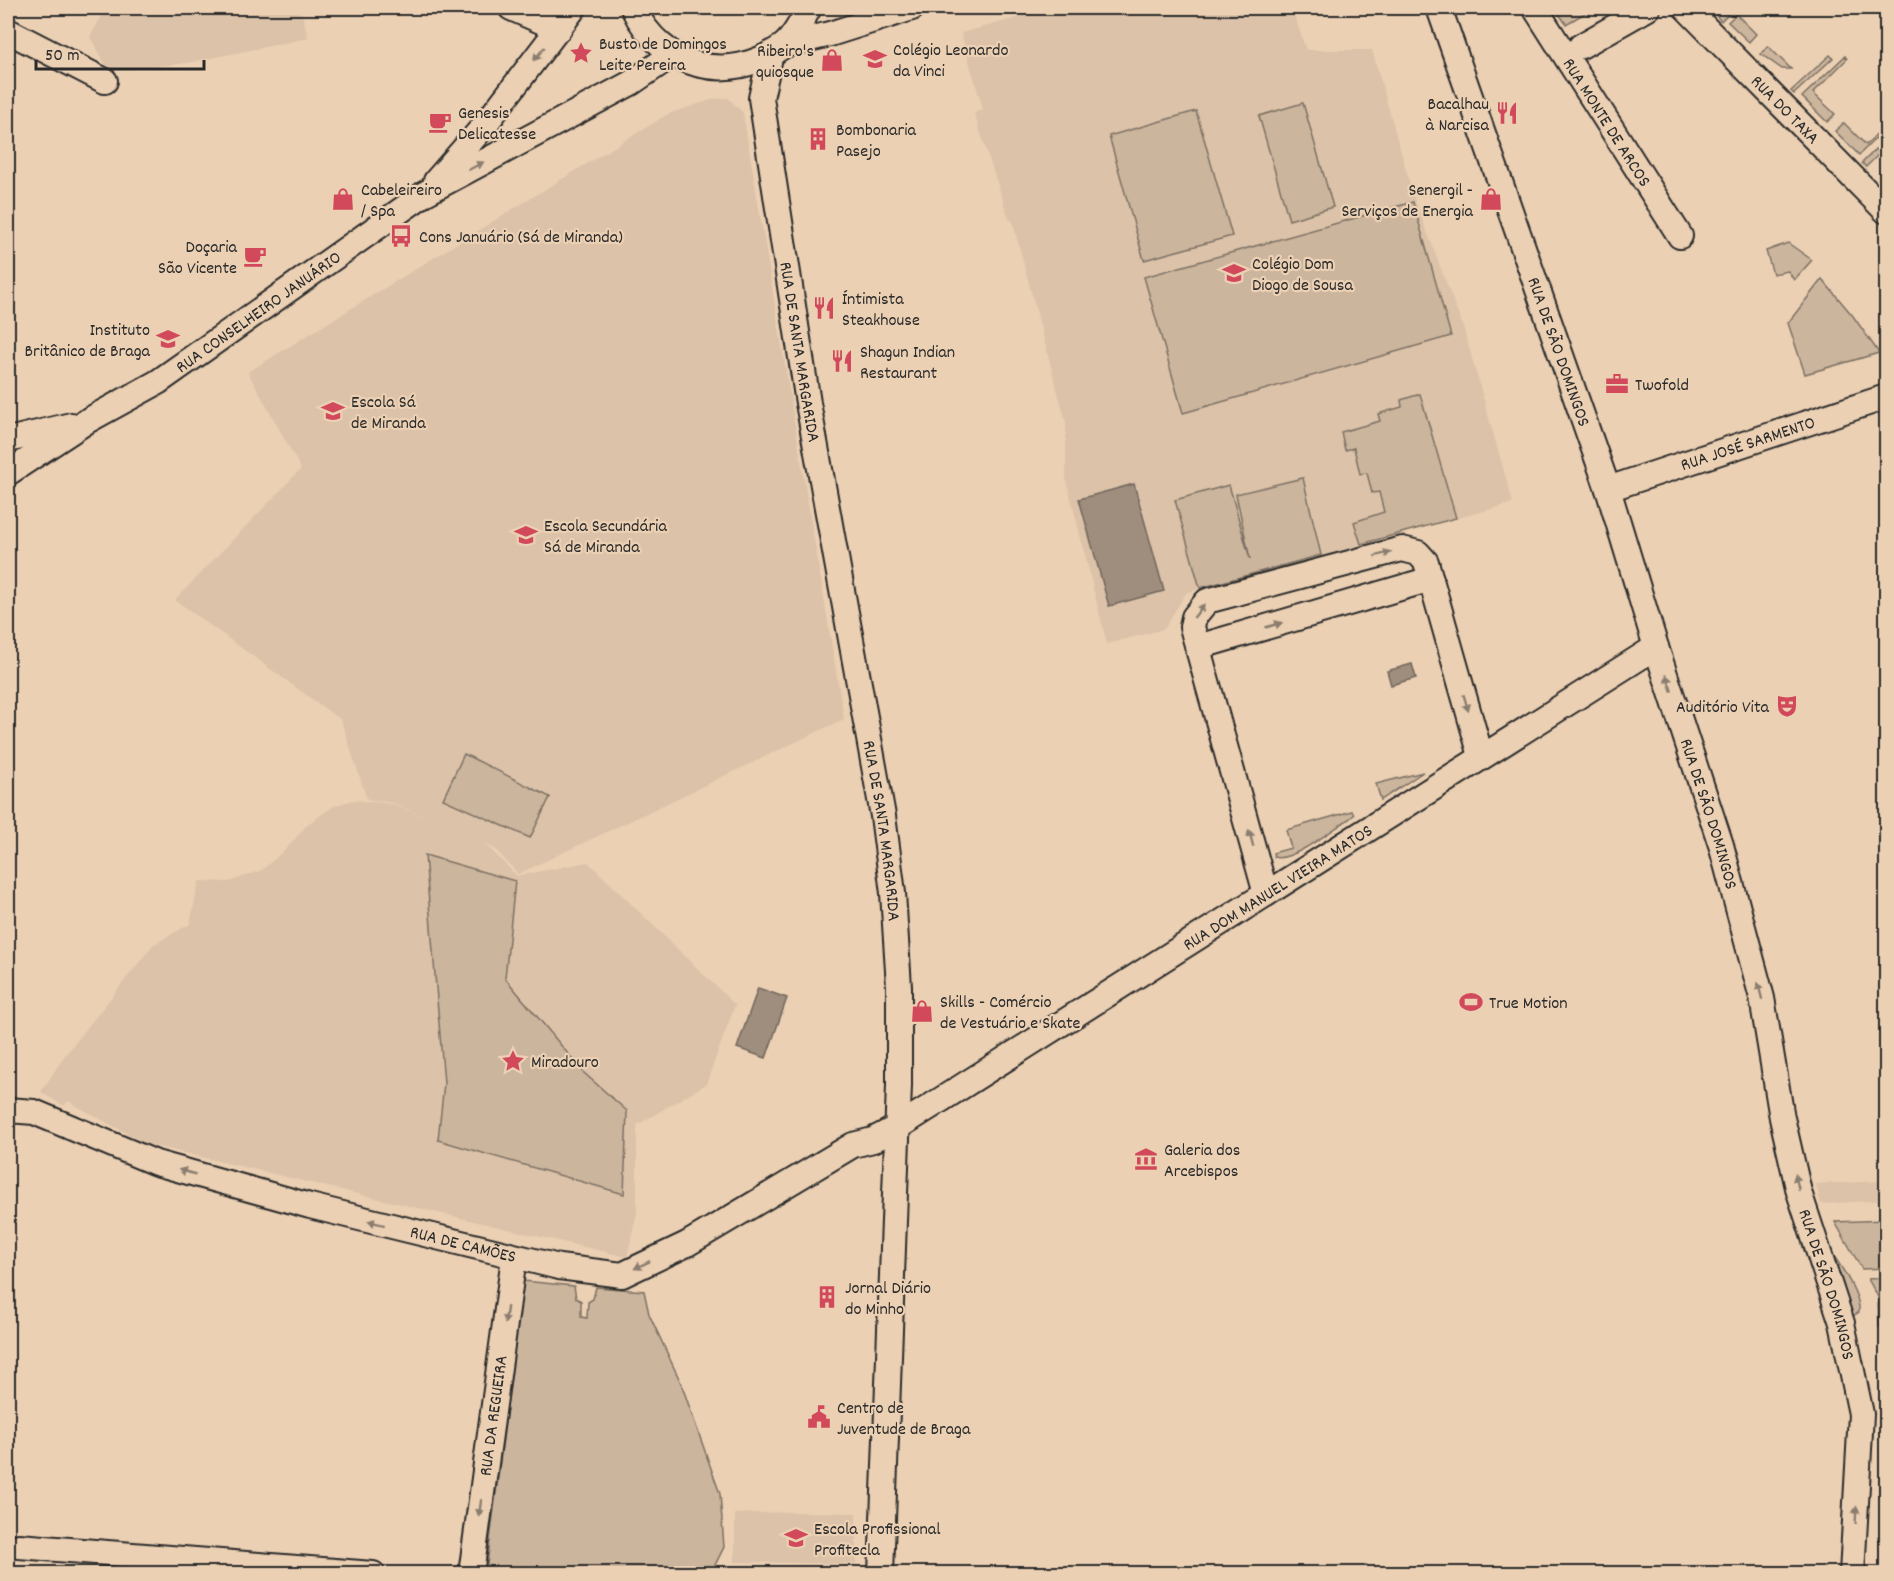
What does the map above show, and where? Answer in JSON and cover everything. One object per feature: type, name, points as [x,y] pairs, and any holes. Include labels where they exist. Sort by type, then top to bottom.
[{"type":"street","points":[[511,8],[559,28]]},
{"type":"street","name":"RUA CONSELHEIRO JANUÁRIO","points":[[424,194],[484,126],[574,8]]},
{"type":"street","points":[[633,8],[640,23],[654,41],[672,55],[704,66],[720,68],[742,66],[778,49],[912,8]]},
{"type":"street","points":[[778,49],[809,8]]},
{"type":"street","name":"RUA DE SÃO DOMINGOS","points":[[1439,8],[1608,489],[1656,647],[1721,845],[1762,998],[1782,1118],[1799,1191],[1842,1323],[1861,1414],[1852,1574]]},
{"type":"street","name":"RUA MONTE DE ARCOS","points":[[1535,8],[1680,236]]},
{"type":"street","points":[[1581,46],[1648,8]]},
{"type":"street","name":"RUA DO TAXA","points":[[1686,8],[1887,211]]},
{"type":"street","points":[[8,31],[105,81]]},
{"type":"street","name":"RUA DE SANTA MARGARIDA","points":[[778,49],[762,98],[808,403],[884,816],[893,893],[899,987],[898,1127],[881,1574]]},
{"type":"street","name":"RUA CONSELHEIRO JANUÁRIO","points":[[87,421],[158,382],[424,194],[631,83],[672,55]]},
{"type":"street","points":[[720,68],[762,98]]},
{"type":"street","name":"RUA JOSÉ SARMENTO","points":[[1608,489],[1887,396]]},
{"type":"street","points":[[8,440],[87,421]]},
{"type":"street","points":[[8,473],[87,421]]},
{"type":"street","points":[[1266,894],[1192,627],[1194,617],[1208,601],[1402,549],[1418,553],[1426,562],[1481,756]]},
{"type":"street","points":[[1198,647],[1431,579]]},
{"type":"street","name":"RUA DOM MANUEL VIEIRA MATOS","points":[[898,1127],[1656,647]]},
{"type":"street","name":"RUA DE CAMÕES","points":[[8,1110],[34,1112],[156,1163],[310,1206],[559,1267],[622,1275],[695,1239],[853,1145],[873,1140],[898,1127]]},
{"type":"street","name":"RUA DA REGUEIRA","points":[[471,1574],[514,1257]]},
{"type":"street","points":[[11,1547],[374,1574]]},
{"type":"shaded area","points":[[106,8],[289,8],[302,14],[308,38],[187,63],[110,72],[90,37]]},
{"type":"shaded area","name":"Colégio Dom Diogo de Sousa","points":[[1055,8],[1292,8],[1306,50],[1372,50],[1413,195],[1463,327],[1513,503],[1186,593],[1164,629],[1107,644],[1066,478],[1066,422],[1012,220],[1009,219],[974,113],[983,109],[961,33]]},
{"type":"shaded area","points":[[1555,8],[1594,8],[1566,24]]},
{"type":"shaded area","points":[[1709,8],[1734,8],[1721,21]]},
{"type":"shaded area","points":[[1736,14],[1756,34],[1749,42],[1728,22]]},
{"type":"shaded area","points":[[1768,46],[1791,69],[1782,69],[1761,54]]},
{"type":"shaded area","points":[[1830,55],[1833,58],[1794,94],[1791,91]]},
{"type":"shaded area","points":[[1845,56],[1847,59],[1813,93],[1835,114],[1827,122],[1802,97]]},
{"type":"shaded area","name":"Escola Secundária Sá de Miranda","points":[[728,98],[743,113],[844,719],[518,874],[496,850],[483,842],[517,876],[588,862],[735,1005],[706,1084],[637,1125],[637,1212],[627,1257],[146,1144],[68,1101],[64,1106],[41,1092],[63,1058],[153,945],[190,924],[199,881],[229,882],[262,870],[285,850],[308,824],[334,806],[353,800],[393,804],[435,821],[393,803],[367,799],[341,720],[175,600],[301,469],[248,372],[668,114],[714,99]]},
{"type":"shaded area","points":[[1303,103],[1333,207],[1289,220],[1259,116]]},
{"type":"shaded area","points":[[1196,111],[1232,236],[1144,260],[1109,136]]},
{"type":"shaded area","points":[[1844,123],[1866,145],[1886,124],[1886,128],[1859,155],[1835,131]]},
{"type":"shaded area","points":[[1886,139],[1886,147],[1866,167],[1862,163]]},
{"type":"shaded area","points":[[1413,202],[1451,336],[1183,413],[1144,277]]},
{"type":"shaded area","points":[[1788,243],[1812,260],[1794,280],[1788,271],[1773,274],[1766,251]]},
{"type":"shaded area","points":[[1822,279],[1853,316],[1879,353],[1805,374],[1788,323]]},
{"type":"shaded area","points":[[1420,394],[1456,518],[1361,544],[1354,522],[1384,512],[1379,492],[1372,493],[1367,473],[1360,474],[1354,448],[1345,450],[1341,432],[1380,421],[1378,414],[1402,407],[1401,400]]},
{"type":"shaded area","points":[[1303,478],[1321,555],[1200,588],[1175,500],[1229,485],[1250,559],[1236,494]]},
{"type":"shaded area","points":[[1134,484],[1164,591],[1109,606],[1079,499]]},
{"type":"shaded area","points":[[1412,664],[1416,678],[1391,685],[1387,671]]},
{"type":"shaded area","points":[[464,754],[550,797],[530,838],[443,799]]},
{"type":"shaded area","points":[[1423,772],[1381,800],[1376,784]]},
{"type":"shaded area","points":[[1352,811],[1354,815],[1312,844],[1291,855],[1281,858],[1274,857],[1273,853],[1291,848],[1286,830]]},
{"type":"shaded area","points":[[425,855],[515,881],[505,978],[584,1073],[627,1111],[624,1194],[438,1140],[444,1083]]},
{"type":"shaded area","points":[[758,988],[787,998],[766,1058],[737,1048]]},
{"type":"shaded area","points":[[1886,1181],[1886,1200],[1821,1204],[1816,1184]]},
{"type":"shaded area","points":[[1886,1220],[1886,1268],[1862,1269],[1835,1222]]},
{"type":"shaded area","points":[[1816,1230],[1843,1270],[1855,1293],[1859,1303],[1859,1312],[1853,1316],[1845,1315]]},
{"type":"shaded area","points":[[1886,1278],[1886,1326],[1879,1327],[1878,1297],[1868,1279]]},
{"type":"shaded area","points":[[523,1281],[574,1286],[576,1298],[581,1301],[581,1317],[587,1318],[588,1302],[593,1299],[596,1287],[644,1291],[649,1314],[681,1383],[720,1494],[724,1547],[711,1573],[538,1574],[537,1569],[486,1572]]},
{"type":"shaded area","points":[[1886,1381],[1886,1420],[1879,1420],[1879,1382]]},
{"type":"shaded area","name":"Escola Profissional Profitecla","points":[[856,1513],[856,1564],[735,1562],[735,1514]]},
{"type":"place","name":"Busto de Domingos Leite Pereira","points":[[581,53]]},
{"type":"place","name":"Colégio Leonardo da Vinci","points":[[875,59]]},
{"type":"place","name":"Ribeiro's quiosque","points":[[832,60]]},
{"type":"place","name":"Bacalhau à Narcisa","points":[[1507,113]]},
{"type":"place","name":"Genesis Delicatesse","points":[[440,122]]},
{"type":"place","name":"Bombonaria Pasejo","points":[[818,139]]},
{"type":"place","name":"Cabeleireiro / Spa","points":[[343,199]]},
{"type":"place","name":"Senergil - Serviços de Energia","points":[[1491,199]]},
{"type":"place","name":"Cons Januário (Sá de Miranda)","points":[[401,236]]},
{"type":"place","name":"Doçaria São Vicente","points":[[255,256]]},
{"type":"place","name":"Colégio Dom Diogo de Sousa","points":[[1234,273]]},
{"type":"place","name":"Íntimista Steakhouse","points":[[824,308]]},
{"type":"place","name":"Instituto Britânico de Braga","points":[[168,339]]},
{"type":"place","name":"Shagun Indian Restaurant","points":[[842,361]]},
{"type":"place","name":"Twofold","points":[[1617,384]]},
{"type":"place","name":"Escola Sá de Miranda","points":[[333,411]]},
{"type":"place","name":"Escola Secundária Sá de Miranda","points":[[526,535]]},
{"type":"place","name":"Auditório Vita","points":[[1787,706]]},
{"type":"place","name":"True Motion","points":[[1471,1002]]},
{"type":"place","name":"Skills - Comércio de Vestuário e Skate","points":[[922,1011]]},
{"type":"place","name":"Miradouro","points":[[513,1061]]},
{"type":"place","name":"Galeria dos Arcebispos","points":[[1146,1159]]},
{"type":"place","name":"Jornal Diário do Minho","points":[[827,1297]]},
{"type":"place","name":"Centro de Juventude de Braga","points":[[819,1417]]},
{"type":"place","name":"Escola Profissional Profitecla","points":[[796,1538]]}]
